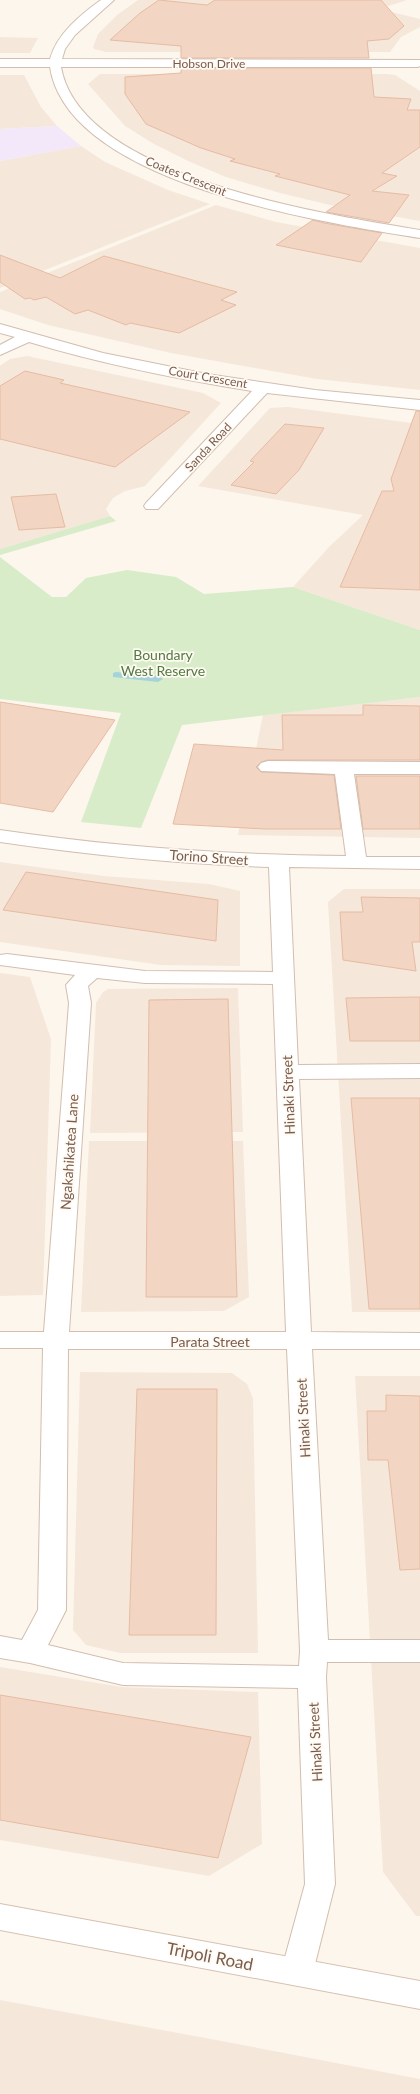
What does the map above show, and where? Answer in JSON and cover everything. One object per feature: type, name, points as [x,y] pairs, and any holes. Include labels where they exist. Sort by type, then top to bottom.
[{"type":"street","points":[[56,64],[56,58],[70,32],[88,14],[108,0]]},
{"type":"street","name":"Hobson Drive","points":[[0,64],[418,61]]},
{"type":"street","name":"Coates Crescent","points":[[56,64],[60,82],[67,100],[86,121],[117,145],[159,168],[201,184],[268,205],[348,222],[420,234]]},
{"type":"street","name":"Court Crescent","points":[[0,328],[27,337],[140,365],[264,387],[372,401],[420,405]]},
{"type":"street","points":[[0,351],[27,337]]},
{"type":"street","name":"Sanda Road","points":[[152,506],[264,387]]},
{"type":"street","points":[[268,767],[420,768]]},
{"type":"street","points":[[344,768],[355,841],[356,863]]},
{"type":"street","name":"Torino Street","points":[[7,837],[122,852],[279,862],[420,863]]},
{"type":"street","name":"Hinaki Street","points":[[279,862],[313,1664],[320,1884],[297,1972]]},
{"type":"street","points":[[7,960],[145,977],[283,978]]},
{"type":"street","name":"Ngakahikatea Lane","points":[[56,1340],[80,1003],[76,985],[92,971]]},
{"type":"street","points":[[288,1072],[420,1071]]},
{"type":"street","name":"Parata Street","points":[[0,1340],[420,1341]]},
{"type":"street","points":[[30,1652],[52,1610],[56,1340]]},
{"type":"street","points":[[0,1647],[30,1652],[123,1674],[313,1664],[420,1651]]},
{"type":"street","name":"Tripoli Road","points":[[0,1917],[420,1995]]},
{"type":"shaded area","points":[[138,0],[407,0],[379,9],[420,19],[420,27],[401,37],[390,52],[106,52],[94,49],[93,47],[98,34],[117,15]]},
{"type":"shaded area","points":[[0,37],[38,38],[30,53],[0,53]]},
{"type":"shaded area","points":[[100,74],[395,75],[420,91],[420,221],[330,205],[280,193],[226,177],[188,161],[154,144],[125,126],[88,84]]},
{"type":"shaded area","points":[[0,75],[24,75],[41,107],[57,126],[0,129]]},
{"type":"shaded area","points":[[57,126],[81,146],[0,161],[0,129]]},
{"type":"shaded area","points":[[81,146],[105,162],[168,190],[210,204],[0,288],[0,161]]},
{"type":"shaded area","points":[[216,205],[276,222],[420,248],[420,390],[317,379],[171,353],[48,325],[0,309],[0,292]]},
{"type":"shaded area","points":[[27,356],[203,393],[221,403],[145,486],[125,491],[113,498],[106,509],[110,516],[0,549],[0,366],[10,359]]},
{"type":"shaded area","points":[[288,407],[420,424],[420,630],[293,587],[329,547],[363,515],[198,486],[270,408]]},
{"type":"shaded area","points":[[420,697],[420,838],[238,835],[263,715]]},
{"type":"shaded area","points":[[0,862],[104,876],[209,884],[240,891],[240,966],[161,965],[0,942]]},
{"type":"shaded area","points":[[344,889],[420,889],[420,1312],[352,1312],[328,902]]},
{"type":"shaded area","points":[[0,973],[30,977],[51,1039],[43,1295],[0,1296]]},
{"type":"shaded area","points":[[238,988],[243,1132],[90,1133],[96,1003],[103,992],[108,989]]},
{"type":"shaded area","points":[[89,1141],[243,1141],[249,1297],[224,1311],[81,1312]]},
{"type":"shaded area","points":[[80,1372],[232,1373],[247,1384],[253,1398],[258,1653],[120,1653],[86,1645],[73,1630]]},
{"type":"shaded area","points":[[355,1376],[420,1376],[420,1916],[416,1916],[383,1872]]},
{"type":"shaded area","points":[[0,1667],[122,1687],[258,1692],[262,1844],[209,1876],[0,1840]]},
{"type":"shaded area","points":[[0,2000],[420,2079],[420,2094],[0,2094]]},
{"type":"green space","points":[[110,516],[116,521],[0,555],[0,549]]},
{"type":"green space","name":"Boundary West Reserve","points":[[0,557],[52,597],[66,597],[86,578],[127,570],[176,577],[204,594],[293,587],[420,630],[420,697],[182,725],[141,828],[81,822],[121,713],[0,699]]},
{"type":"building","points":[[159,0],[207,5],[215,0],[381,0],[404,26],[389,39],[367,41],[369,58],[181,58],[181,46],[110,40],[140,13]]},
{"type":"building","points":[[181,68],[371,68],[374,97],[411,99],[407,110],[420,110],[420,147],[382,173],[397,176],[372,191],[409,195],[389,223],[326,212],[350,195],[275,176],[280,174],[230,161],[235,159],[201,148],[146,124],[125,94],[125,77],[181,73]]},
{"type":"building","points":[[313,220],[382,233],[361,262],[276,245]]},
{"type":"building","points":[[0,255],[60,278],[104,256],[237,292],[221,300],[236,305],[179,333],[130,323],[126,325],[88,310],[75,314],[46,297],[34,300],[30,298],[25,299],[0,282]]},
{"type":"building","points":[[25,371],[64,380],[60,383],[190,412],[115,467],[0,439],[0,386]]},
{"type":"building","points":[[416,411],[420,411],[420,590],[340,587],[382,491],[394,491],[391,479]]},
{"type":"building","points":[[285,424],[324,428],[299,470],[276,494],[231,485],[254,462],[250,461]]},
{"type":"building","points":[[56,494],[65,527],[19,530],[11,497]]},
{"type":"building","points":[[0,702],[115,720],[53,812],[0,803]]},
{"type":"building","points":[[363,705],[420,706],[420,760],[268,760],[261,762],[256,767],[261,772],[334,775],[341,829],[265,829],[173,824],[194,744],[283,750],[282,715],[363,715]]},
{"type":"building","points":[[356,776],[420,776],[420,829],[363,829]]},
{"type":"building","points":[[26,872],[218,900],[216,941],[3,910]]},
{"type":"building","points":[[361,897],[420,898],[420,942],[412,942],[416,971],[343,960],[340,912],[363,912]]},
{"type":"building","points":[[420,997],[420,1041],[350,1041],[346,998]]},
{"type":"building","points":[[228,999],[237,1297],[146,1297],[149,1000]]},
{"type":"building","points":[[351,1098],[420,1098],[420,1309],[369,1309]]},
{"type":"building","points":[[137,1389],[217,1389],[216,1635],[129,1635]]},
{"type":"building","points":[[386,1395],[420,1396],[420,1569],[400,1570],[388,1460],[368,1460],[367,1411],[386,1411]]},
{"type":"building","points":[[0,1695],[251,1737],[218,1858],[0,1820]]},
{"type":"waterway","points":[[116,675],[158,679]]}]
